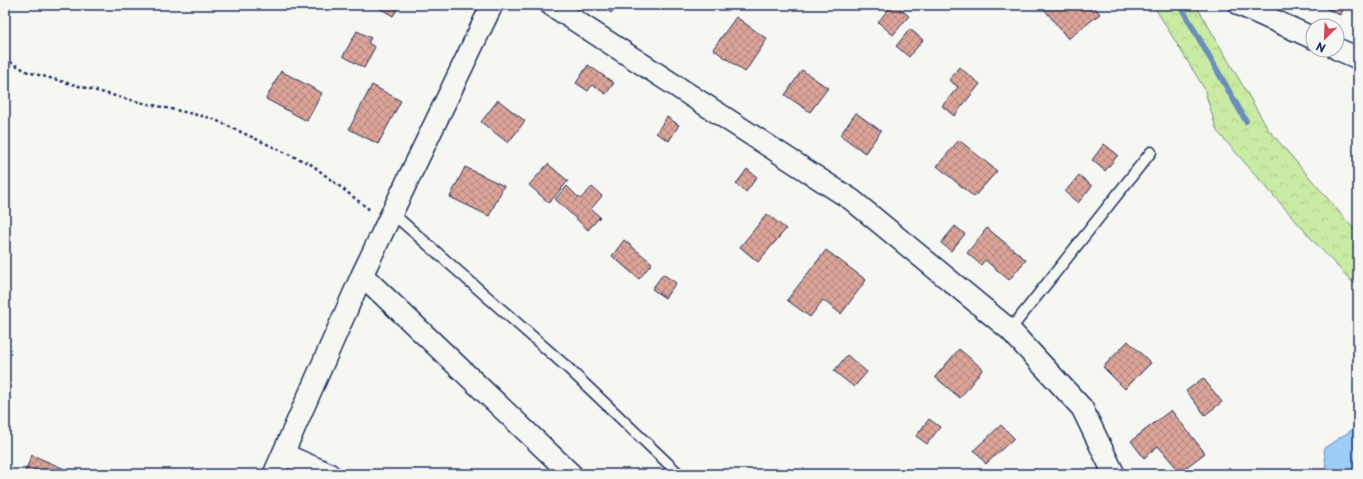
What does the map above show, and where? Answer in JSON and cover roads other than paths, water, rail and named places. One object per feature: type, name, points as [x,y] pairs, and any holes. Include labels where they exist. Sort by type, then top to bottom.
[{"type":"street","points":[[274,474],[362,275],[492,5]]},
{"type":"street","points":[[1240,5],[1305,34]]},
{"type":"street","points":[[560,7],[852,200],[1010,330],[1082,408],[1114,474]]},
{"type":"street","points":[[1345,52],[1358,58]]},
{"type":"street","points":[[362,275],[571,474]]},
{"type":"street","points":[[283,454],[329,474]]},
{"type":"lane","points":[[1010,330],[1151,152]]},
{"type":"lane","points":[[389,218],[568,368],[679,474]]},
{"type":"water","points":[[1358,426],[1358,474],[1329,474],[1326,469],[1324,448]]},
{"type":"waterway","points":[[1180,5],[1246,121]]}]
